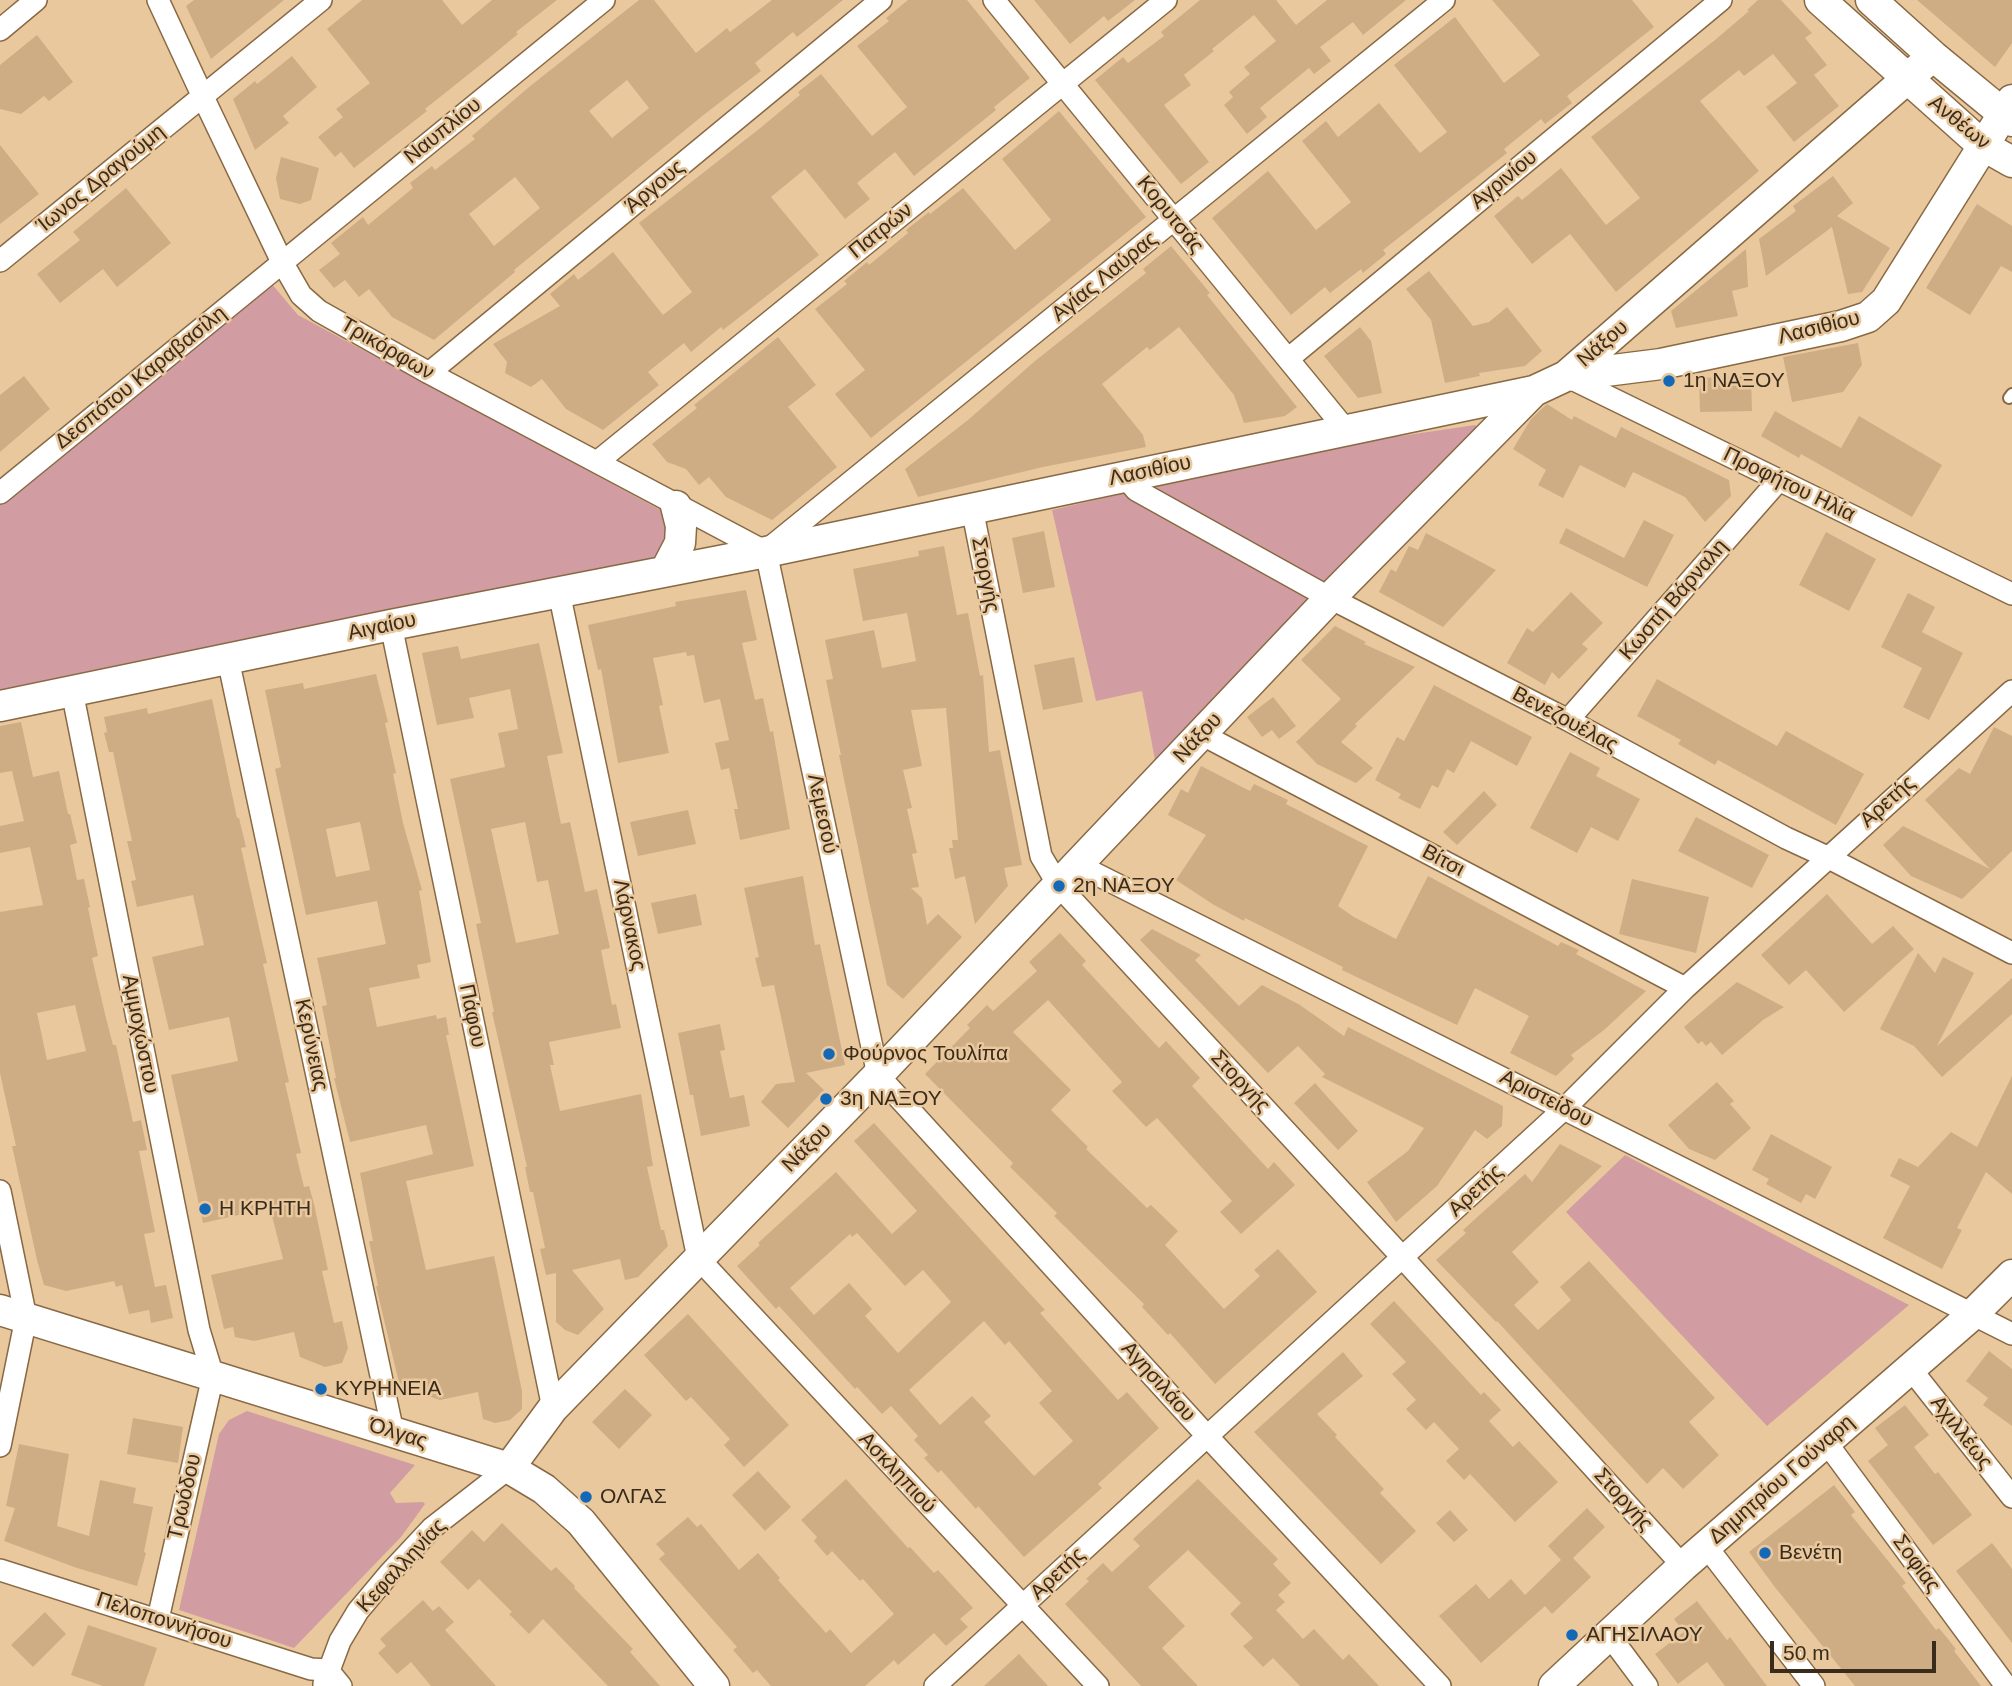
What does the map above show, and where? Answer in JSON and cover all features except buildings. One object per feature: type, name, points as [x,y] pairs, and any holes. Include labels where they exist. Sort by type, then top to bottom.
[{"type":"street","points":[[0,30],[36,0]]},
{"type":"street","name":"Τρικόρφων","points":[[158,0],[202,97],[282,262],[301,295],[319,311],[429,373],[597,461],[676,506],[766,551]]},
{"type":"street","name":"Ίωνος Δραγούμη","points":[[0,261],[321,0]]},
{"type":"street","name":"Ναυπλίου","points":[[282,262],[604,0]]},
{"type":"street","name":"Άργους","points":[[429,373],[881,0]]},
{"type":"street","name":"Κορυτσάς","points":[[994,0],[1346,430]]},
{"type":"street","name":"Πατρών","points":[[597,461],[1166,0]]},
{"type":"street","name":"Αγίας Λαύρας","points":[[766,551],[1444,0]]},
{"type":"street","name":"Αγρινίου","points":[[1288,359],[1721,0]]},
{"type":"street","name":"Ανθέων","points":[[1820,0],[1982,145],[2012,162]]},
{"type":"street","name":"Ανθέων","points":[[1871,0],[1933,56],[2009,112]]},
{"type":"street","name":"Νάξου","points":[[509,1468],[553,1408],[1069,876],[1330,597],[1534,391],[1566,376],[1933,56]]},
{"type":"street","name":"Λασιθίου","points":[[1566,376],[1661,364],[1841,326],[1868,317],[1886,301],[1982,145],[2009,112]]},
{"type":"street","name":"Δεσπότου Καραβασίλη","points":[[0,493],[282,262]]},
{"type":"street","name":"Προφήτου Ηλία","points":[[1566,376],[2012,594]]},
{"type":"street","name":"Λασιθίου","points":[[766,551],[1534,391]]},
{"type":"street","name":"Βενεζουέλας","points":[[1125,477],[1136,490],[1330,597],[1568,720],[1786,838],[2012,953]]},
{"type":"street","name":"Κωστή Βάρναλη","points":[[1568,720],[1779,480]]},
{"type":"street","points":[[666,570],[680,542],[681,526],[676,506]]},
{"type":"street","name":"Στοργής","points":[[972,508],[1041,856],[1069,876],[1403,1258],[1683,1566]]},
{"type":"street","name":"Αιγαίου","points":[[0,706],[766,551]]},
{"type":"street","name":"Λεμεσού","points":[[766,551],[877,1076]]},
{"type":"street","name":"Λάρνακος","points":[[559,592],[698,1258]]},
{"type":"street","name":"Πάφου","points":[[391,625],[553,1408]]},
{"type":"street","name":"Κερύνειας","points":[[228,659],[393,1432]]},
{"type":"street","name":"Αμμοχώστου","points":[[72,691],[197,1316],[212,1376]]},
{"type":"street","name":"Αρετής","points":[[935,1686],[1565,1108],[1685,988],[2012,691]]},
{"type":"street","name":"Βίτσι","points":[[1202,734],[1685,988]]},
{"type":"street","name":"Αριστείδου","points":[[1069,876],[1565,1108],[2012,1334]]},
{"type":"street","name":"Αγησιλάου","points":[[877,1076],[1440,1686]]},
{"type":"street","points":[[0,1191],[13,1314],[0,1446]]},
{"type":"street","name":"Ασκληπιού","points":[[698,1258],[1097,1686]]},
{"type":"street","name":"Δημητρίου Γούναρη","points":[[1554,1686],[1683,1566],[1972,1315],[2012,1275]]},
{"type":"street","name":"Όλγας","points":[[13,1314],[509,1468],[544,1489],[581,1522],[714,1686]]},
{"type":"street","name":"Αχιλλέως","points":[[1910,1368],[2012,1497]]},
{"type":"street","name":"Τρωόδου","points":[[158,1619],[212,1376]]},
{"type":"street","name":"Σοφίας","points":[[1826,1442],[2006,1686]]},
{"type":"street","name":"Κεφαλληνίας","points":[[331,1681],[358,1611],[432,1528],[509,1468]]},
{"type":"street","points":[[1706,1546],[1814,1686]]},
{"type":"street","name":"Πελοποννήσου","points":[[0,1570],[311,1669],[331,1681]]},
{"type":"street","points":[[1609,1635],[1647,1686]]},
{"type":"shaded area","points":[[271,283],[298,315],[670,515],[657,564],[0,699],[0,502]]},
{"type":"shaded area","points":[[1475,425],[1481,429],[1155,760],[1142,691],[1096,701],[1052,510],[1319,448]]},
{"type":"shaded area","points":[[1625,1155],[1909,1305],[1767,1426],[1566,1212]]},
{"type":"shaded area","points":[[247,1411],[415,1465],[390,1493],[396,1503],[425,1504],[401,1537],[294,1648],[179,1610],[219,1434],[229,1420]]},
{"type":"place","name":"1η ΝΑΞΟΥ","points":[[1669,381]]},
{"type":"place","name":"2η ΝΑΞΟΥ","points":[[1059,886]]},
{"type":"place","name":"Φούρνος Τουλίπα","points":[[829,1054]]},
{"type":"place","name":"3η ΝΑΞΟΥ","points":[[826,1099]]},
{"type":"place","name":"Η ΚΡΗΤΗ","points":[[205,1209]]},
{"type":"place","name":"ΚΥΡΗΝΕΙΑ","points":[[321,1389]]},
{"type":"place","name":"ΟΛΓΑΣ","points":[[586,1497]]},
{"type":"place","name":"Βενέτη","points":[[1765,1553]]},
{"type":"place","name":"ΑΓΗΣΙΛΑΟΥ","points":[[1572,1635]]}]
